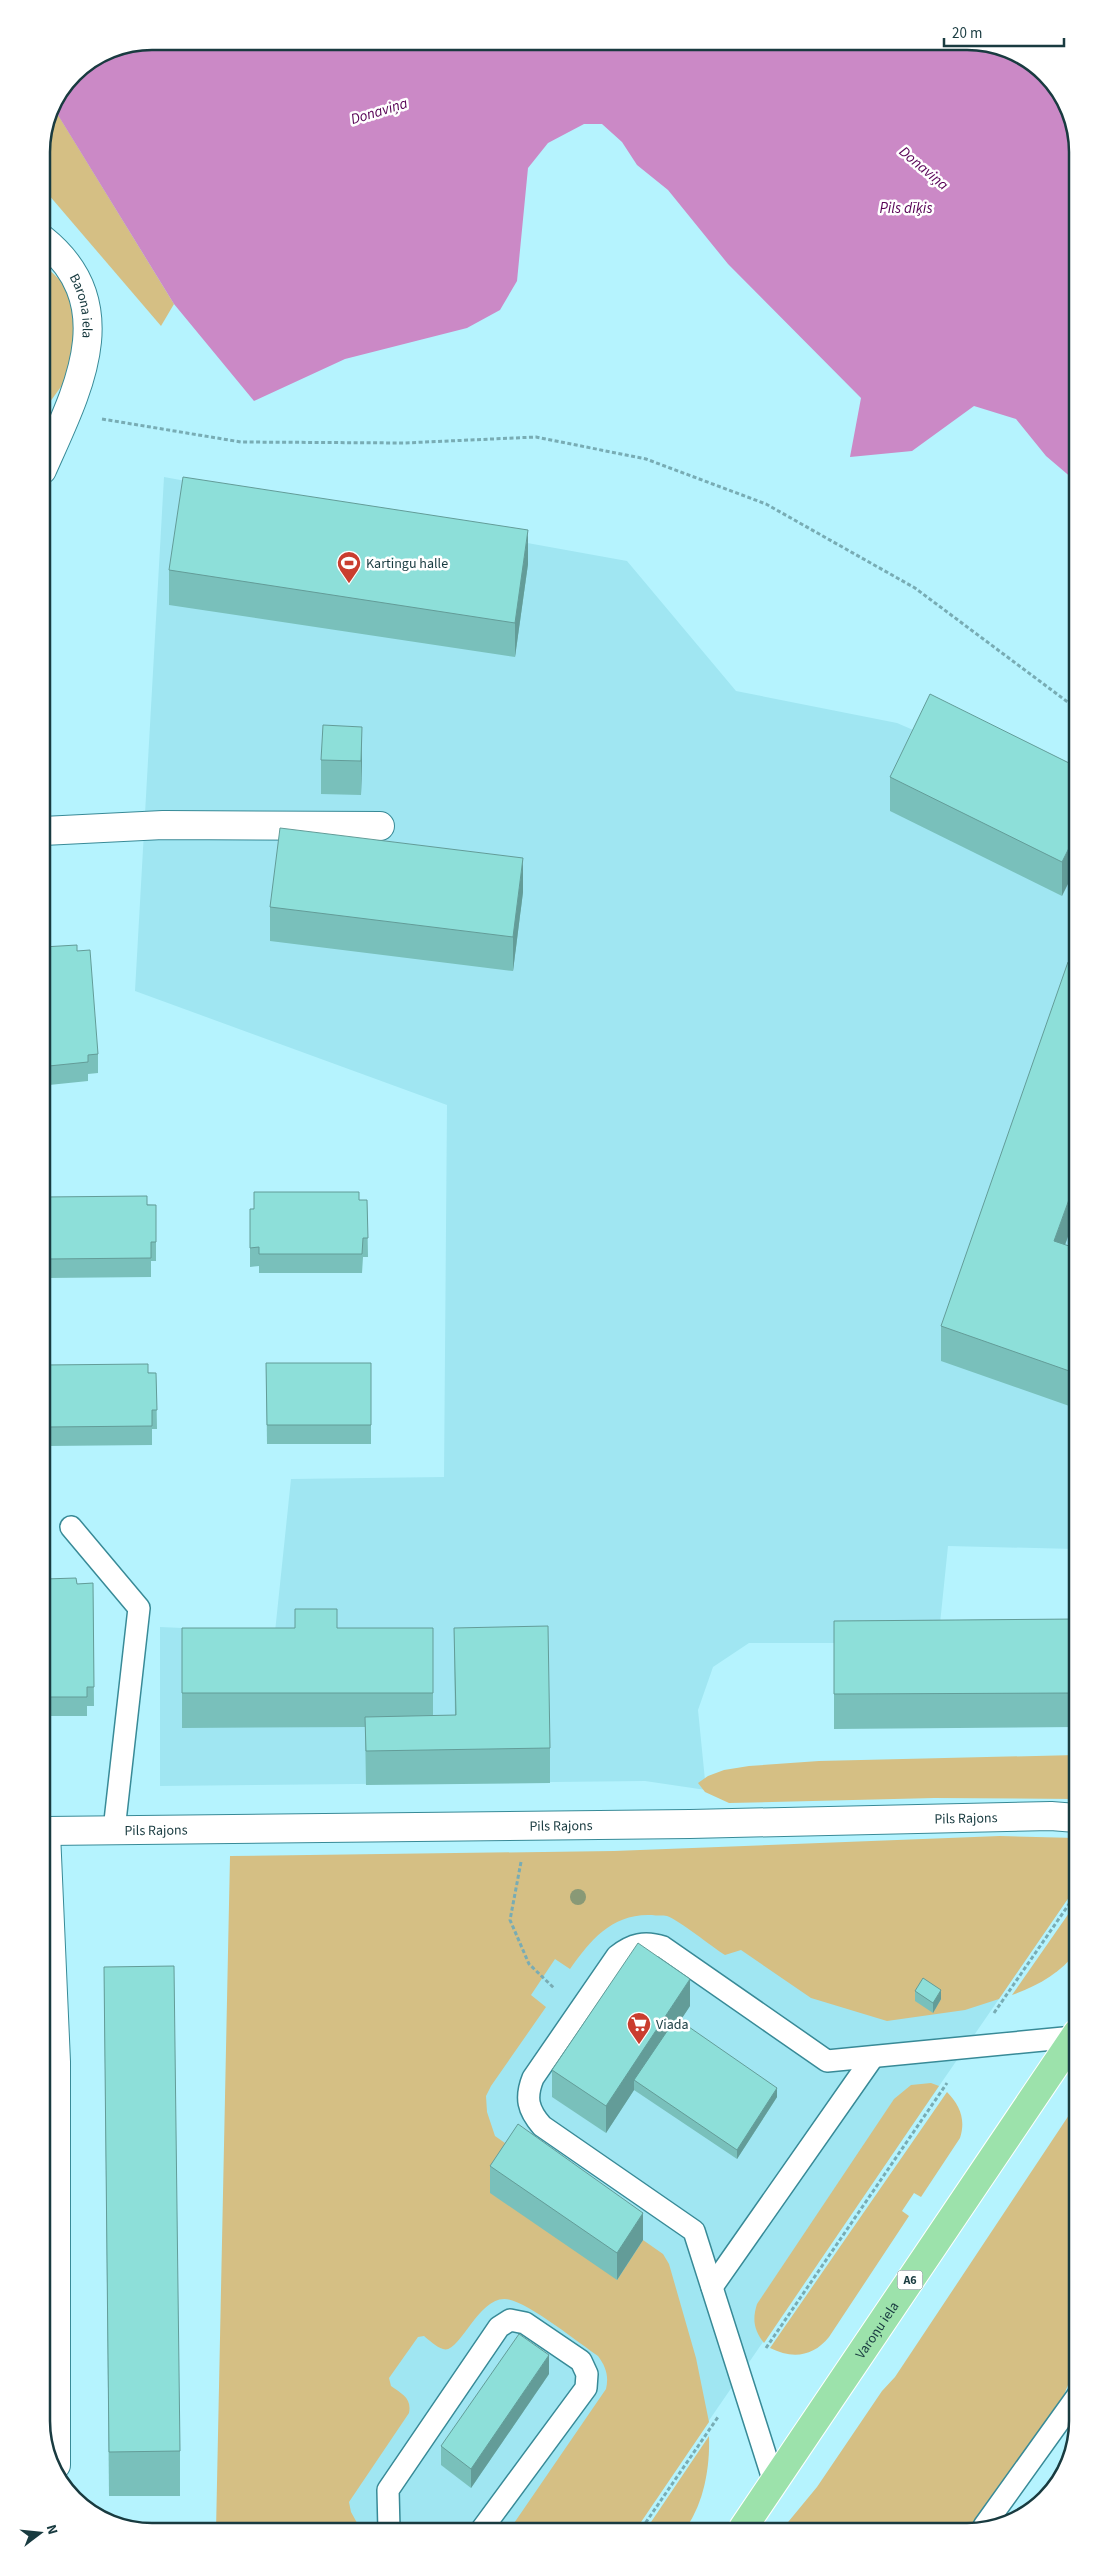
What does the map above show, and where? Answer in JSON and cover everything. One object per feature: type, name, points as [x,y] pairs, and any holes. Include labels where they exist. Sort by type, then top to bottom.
[{"type":"highway","name":"Varoņu iela","points":[[746,2523],[1069,2045]]},
{"type":"street","name":"Barona iela","points":[[50,246],[64,261],[79,285],[86,309],[88,335],[86,362],[50,452]]},
{"type":"street","points":[[50,831],[163,825],[380,826]]},
{"type":"street","name":"Pils Rajons","points":[[50,1832],[528,1824],[690,1824],[1052,1816],[1069,1817]]},
{"type":"street","points":[[50,2016],[50,2144],[56,2456]]},
{"type":"lane","points":[[72,1527],[139,1608],[114,1830]]},
{"type":"lane","points":[[774,2482],[694,2231],[542,2126],[532,2115],[528,2103],[529,2089],[533,2078],[617,1956],[627,1948],[651,1943],[663,1947],[827,2061],[1069,2036]]},
{"type":"lane","points":[[712,2287],[873,2057]]},
{"type":"lane","points":[[389,2523],[388,2490],[498,2327],[510,2320],[525,2322],[581,2361],[587,2374],[586,2388],[486,2523]]},
{"type":"lane","points":[[988,2521],[1069,2408]]},
{"type":"path","points":[[67,413],[241,442],[404,443],[536,437],[646,459],[766,504],[915,588],[1069,703]]},
{"type":"path","points":[[528,1824],[510,1920],[529,1964],[570,2002],[582,2007]]},
{"type":"path","points":[[645,2523],[1069,1904]]},
{"type":"shaded area","points":[[58,114],[174,304],[161,326],[50,196],[50,145],[53,126]]},
{"type":"shaded area","points":[[50,271],[61,281],[70,298],[76,345],[68,377],[50,402]]},
{"type":"shaded area","points":[[164,477],[627,561],[736,691],[897,723],[1069,797],[1069,1549],[948,1546],[938,1643],[749,1643],[713,1667],[698,1710],[706,1790],[645,1781],[160,1786],[160,1627],[275,1632],[291,1479],[444,1477],[447,1105],[135,991]]},
{"type":"shaded area","points":[[1069,1755],[1069,1799],[934,1798],[729,1803],[705,1792],[698,1783],[708,1776],[724,1770],[749,1766],[819,1761]]},
{"type":"shaded area","points":[[1000,1836],[1069,1838],[1069,1897],[999,1999],[965,2010],[887,2021],[811,1998],[741,1950],[725,1955],[672,1918],[665,1916],[638,1916],[614,1923],[595,1938],[570,1969],[555,1959],[531,1995],[546,2007],[491,2086],[486,2096],[487,2112],[495,2136],[518,2152],[617,2280],[643,2240],[663,2254],[669,2264],[696,2358],[709,2422],[640,2523],[514,2523],[606,2389],[607,2376],[598,2356],[537,2313],[513,2301],[504,2299],[494,2301],[477,2316],[462,2336],[449,2349],[440,2348],[424,2336],[418,2337],[389,2378],[391,2386],[408,2400],[409,2413],[349,2502],[351,2512],[357,2523],[216,2523],[230,1856],[614,1851]]},
{"type":"shaded area","points":[[540,1864],[1069,1887],[1069,1897],[638,2523],[236,2523],[477,2211],[407,2162]]},
{"type":"shaded area","points":[[1069,1913],[1069,1961],[1048,1978],[1012,1995]]},
{"type":"shaded area","points":[[931,2083],[939,2086],[764,2343],[755,2325],[757,2304],[894,2099],[911,2085]]},
{"type":"shaded area","points":[[947,2092],[961,2113],[962,2131],[960,2138],[921,2197],[914,2193],[902,2211],[909,2216],[829,2337],[816,2349],[802,2354],[786,2354],[770,2348]]},
{"type":"shaded area","points":[[1069,2115],[1069,2384],[1058,2409],[979,2522],[787,2523],[817,2487],[882,2391],[895,2377]]},
{"type":"shaded area","points":[[709,2436],[705,2484],[689,2523],[650,2523]]},
{"type":"water","name":"Pils dīķis","points":[[152,50],[974,50],[993,53],[1018,64],[1039,80],[1055,101],[1066,126],[1069,152],[1069,476],[1046,456],[1016,419],[974,406],[912,451],[850,457],[861,398],[728,264],[668,190],[637,165],[622,142],[602,124],[584,124],[548,143],[528,168],[517,281],[500,310],[467,328],[345,359],[254,401],[174,304],[57,114],[71,90],[85,75],[95,67],[119,55]]},
{"type":"building","name":"Kartingu halle","points":[[183,477],[528,530],[515,623],[169,570]]},
{"type":"building","points":[[930,694],[1069,763],[1069,848],[1062,862],[890,777]]},
{"type":"building","points":[[323,725],[362,727],[361,761],[321,760]]},
{"type":"building","points":[[280,828],[523,858],[513,937],[270,907]]},
{"type":"building","points":[[77,945],[77,951],[90,950],[98,1054],[88,1055],[88,1062],[50,1066],[50,947]]},
{"type":"building","points":[[1069,962],[1069,1200],[1054,1241],[1069,1246],[1069,1371],[941,1326]]},
{"type":"building","points":[[254,1192],[359,1192],[359,1200],[367,1200],[368,1238],[363,1238],[362,1254],[259,1254],[259,1247],[250,1248],[250,1209],[254,1209]]},
{"type":"building","points":[[147,1196],[147,1205],[156,1205],[156,1242],[151,1242],[151,1258],[50,1259],[50,1197]]},
{"type":"building","points":[[266,1363],[371,1363],[371,1425],[267,1425]]},
{"type":"building","points":[[148,1364],[148,1373],[156,1373],[157,1410],[152,1410],[152,1426],[50,1427],[50,1365]]},
{"type":"building","points":[[76,1578],[77,1584],[93,1583],[94,1687],[87,1687],[87,1697],[50,1697],[50,1579]]},
{"type":"building","points":[[295,1609],[337,1609],[337,1628],[433,1628],[433,1693],[182,1693],[182,1628],[295,1628]]},
{"type":"building","points":[[1069,1619],[1069,1693],[834,1694],[834,1621]]},
{"type":"building","points":[[548,1626],[550,1748],[366,1751],[365,1717],[456,1715],[454,1628]]},
{"type":"building","points":[[638,1943],[690,1979],[606,2106],[552,2070]]},
{"type":"building","points":[[174,1966],[180,2451],[109,2452],[104,1967]]},
{"type":"building","points":[[923,1978],[941,1990],[933,2003],[915,1991]]},
{"type":"building","points":[[676,2018],[777,2088],[737,2150],[634,2080]]},
{"type":"building","points":[[518,2124],[643,2213],[617,2253],[490,2166]]},
{"type":"building","points":[[519,2334],[549,2355],[471,2469],[441,2446]]},
{"type":"place","name":"Kartingu halle","points":[[349,584]]},
{"type":"place","name":"Viada","points":[[639,2045]]},
{"type":"water label","name":"Donaviņa","points":[[379,111]]},
{"type":"water label","name":"Donaviņa","points":[[924,168]]}]
